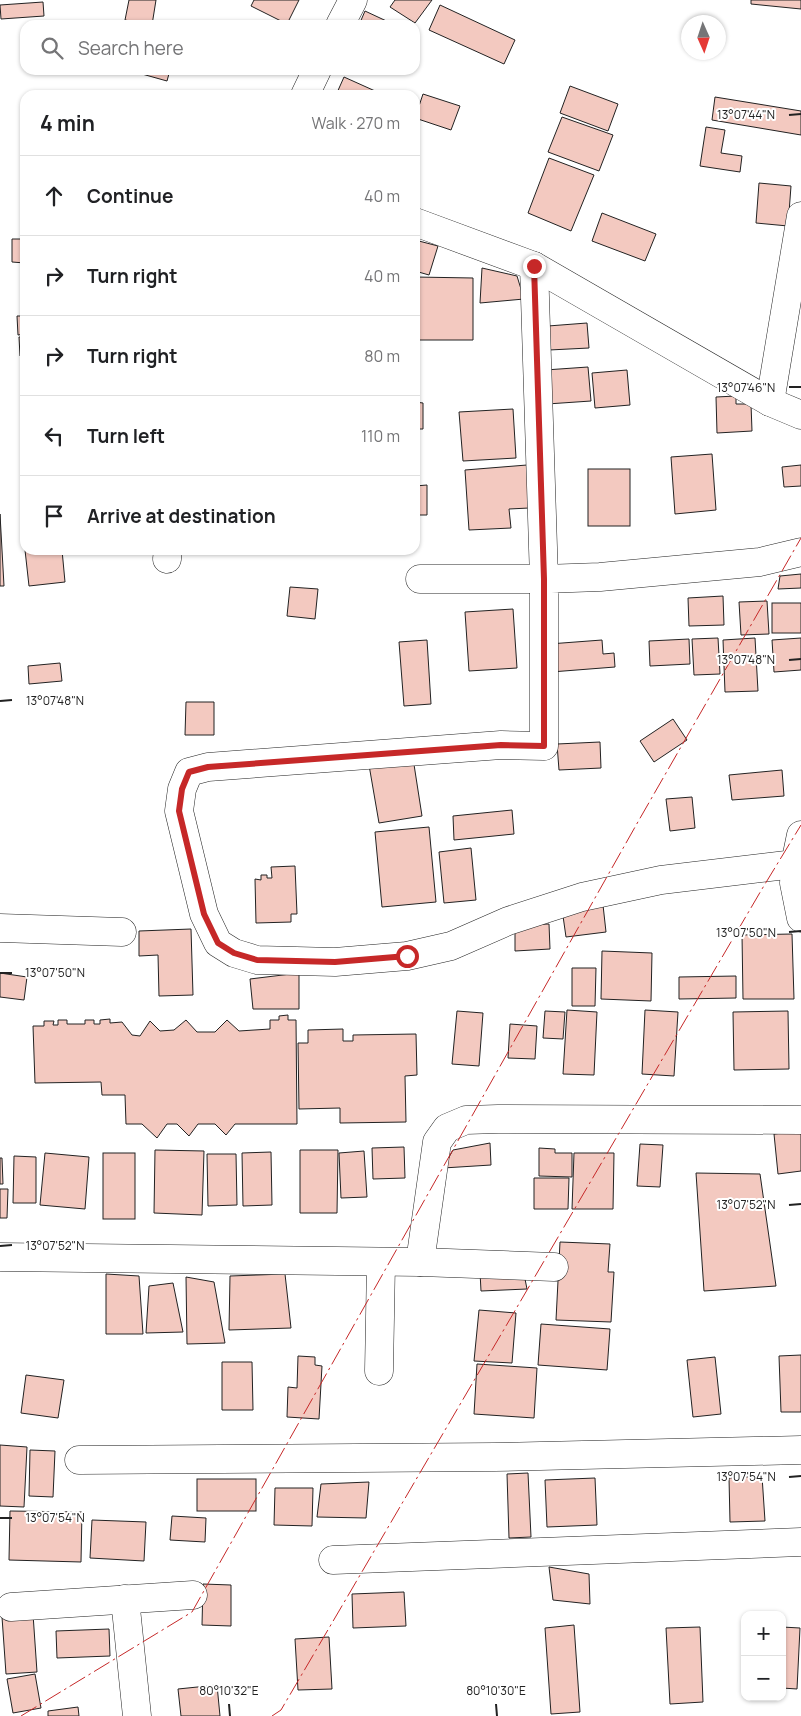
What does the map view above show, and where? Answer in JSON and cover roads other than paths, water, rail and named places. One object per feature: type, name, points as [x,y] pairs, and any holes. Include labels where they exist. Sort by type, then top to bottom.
[{"type":"street","points":[[343,20],[353,0]]},
{"type":"street","points":[[307,90],[314,75]]},
{"type":"street","points":[[770,402],[801,216]]},
{"type":"street","points":[[420,224],[534,266],[770,402],[801,415]]},
{"type":"street","points":[[534,266],[544,579],[544,746],[501,745],[208,767],[189,772],[182,789],[179,811],[204,914],[218,943],[234,953],[257,960],[335,962],[407,956],[451,946],[508,920],[582,897],[661,880],[795,864]]},
{"type":"street","points":[[420,579],[600,577],[760,562],[801,552]]},
{"type":"street","points":[[801,835],[795,864],[794,883],[801,918]]},
{"type":"street","points":[[0,928],[122,932]]},
{"type":"street","points":[[420,1262],[437,1142],[447,1128],[466,1120],[801,1120]]},
{"type":"street","points":[[0,1257],[420,1262],[554,1267]]},
{"type":"street","points":[[379,1371],[381,1263]]},
{"type":"street","points":[[79,1460],[505,1457],[801,1450]]},
{"type":"street","points":[[332,1560],[801,1542]]},
{"type":"street","points":[[11,1607],[194,1595]]},
{"type":"street","points":[[125,1599],[137,1716]]}]
